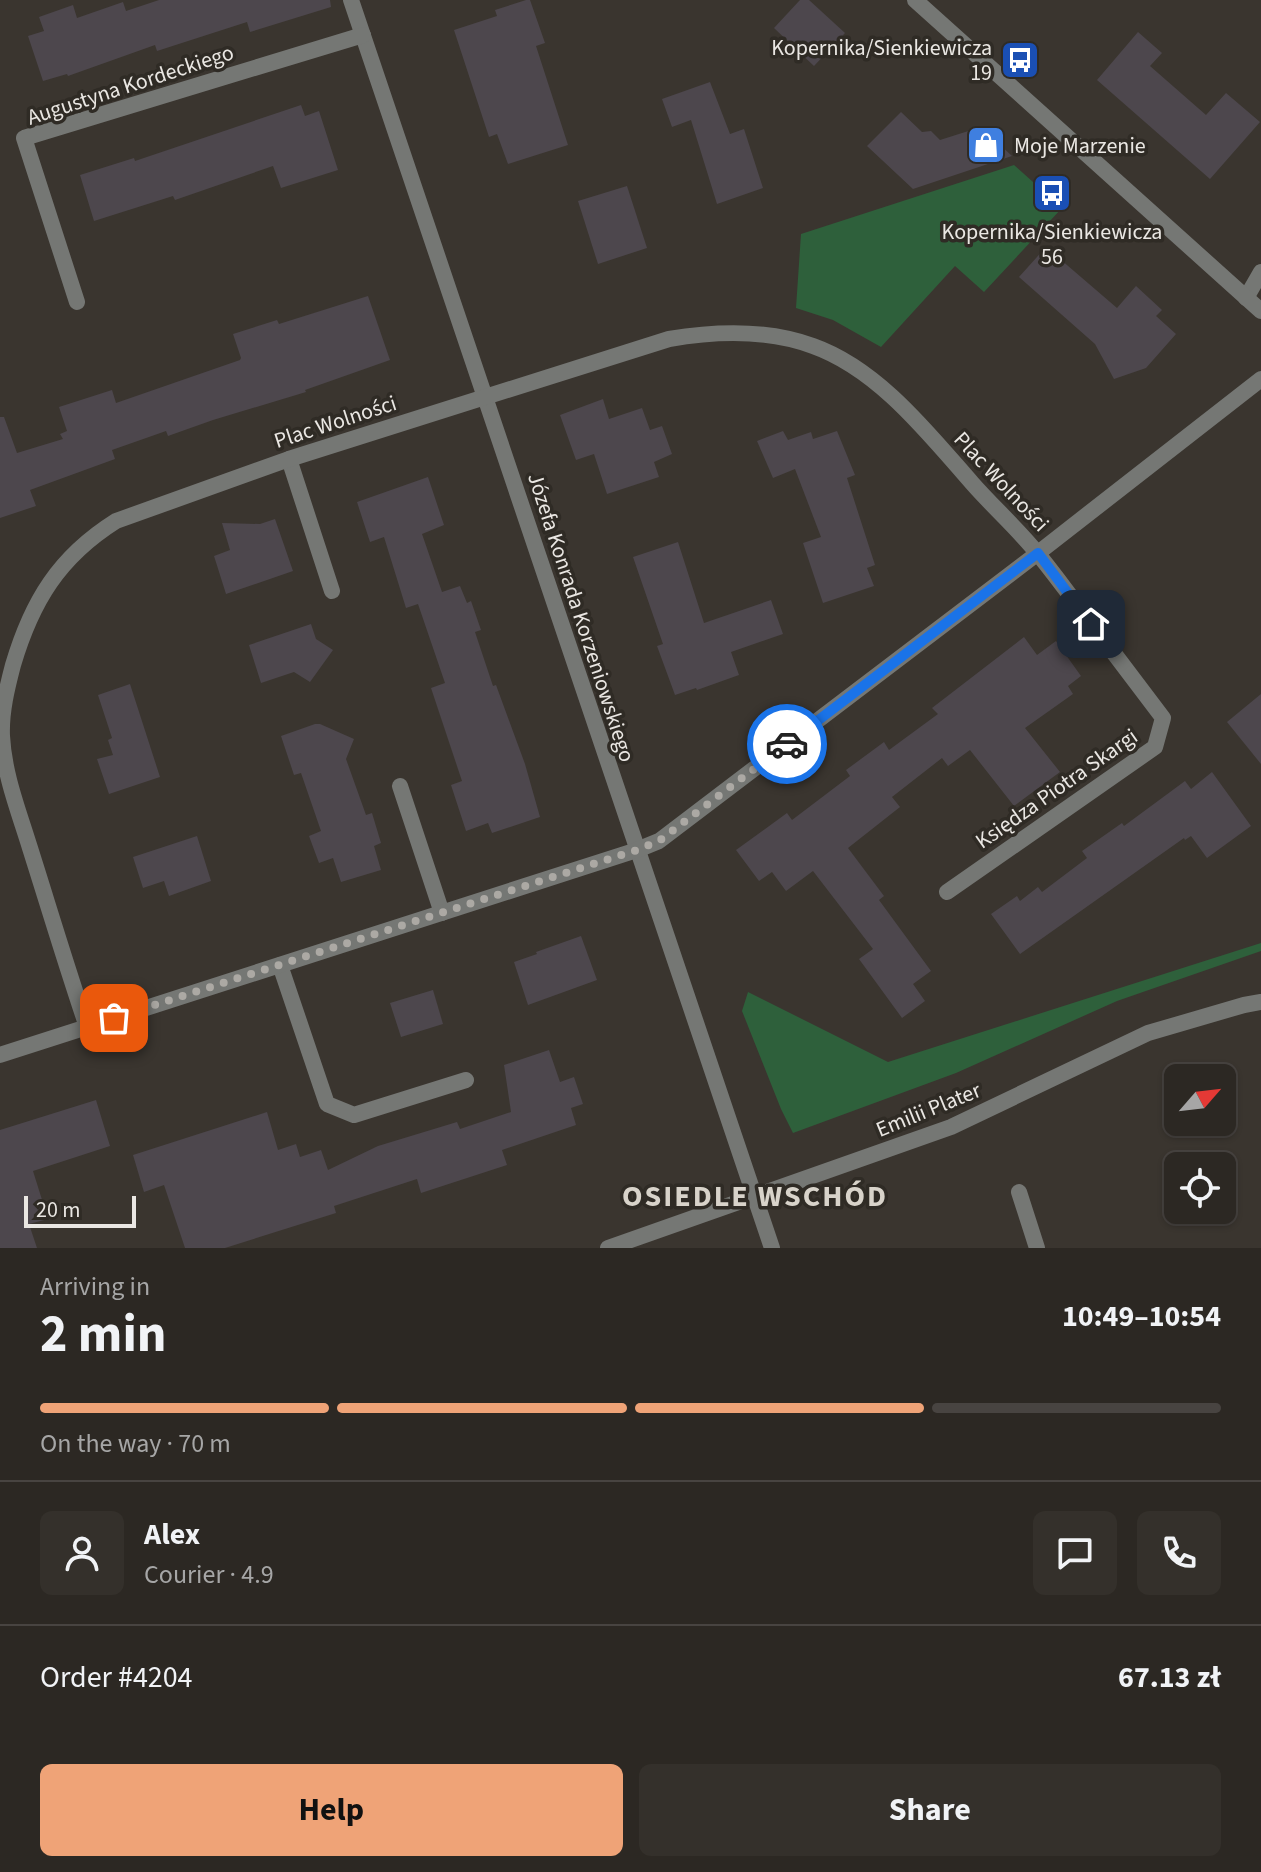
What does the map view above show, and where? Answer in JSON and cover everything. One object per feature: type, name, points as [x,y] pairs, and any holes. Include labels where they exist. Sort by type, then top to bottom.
[{"type":"street","name":"Józefa Konrada Korzeniowskiego","points":[[351,0],[772,1248]]},
{"type":"street","points":[[915,0],[1261,311]]},
{"type":"street","name":"Augustyna Kordeckiego","points":[[77,302],[24,138],[363,35]]},
{"type":"street","points":[[1246,298],[1261,272]]},
{"type":"street","name":"Plac Wolności","points":[[87,1027],[9,781],[2,735],[4,702],[21,638],[38,601],[76,551],[116,521],[289,459],[669,339],[728,332],[784,338],[814,346],[850,364],[879,385],[925,430],[1038,553]]},
{"type":"street","name":"Plac Wolności","points":[[0,1055],[659,841],[1261,379]]},
{"type":"street","points":[[289,459],[332,591]]},
{"type":"street","name":"Księdza Piotra Skargi","points":[[947,892],[1155,747],[1163,718],[1038,553]]},
{"type":"street","points":[[400,786],[442,913]]},
{"type":"street","points":[[280,965],[327,1104],[354,1115],[466,1080]]},
{"type":"street","name":"Emilii Plater","points":[[608,1248],[951,1127],[1148,1033],[1261,1002]]},
{"type":"street","points":[[1019,1192],[1037,1248]]},
{"type":"green space","points":[[1014,165],[1062,208],[984,292],[955,266],[881,347],[833,320],[796,308],[801,234]]},
{"type":"green space","points":[[1261,943],[1261,951],[1117,1001],[956,1073],[793,1133],[742,1011],[748,992],[888,1062]]},
{"type":"building","points":[[159,0],[330,0],[331,7],[250,32],[247,22],[157,51],[155,45],[68,76],[43,81],[28,36],[44,31],[39,17],[73,5],[77,18],[123,2],[126,11]]},
{"type":"building","points":[[530,0],[545,43],[536,46],[568,145],[508,164],[497,134],[489,137],[454,30],[497,16],[495,10]]},
{"type":"building","points":[[800,0],[809,0],[845,33],[814,66],[774,28]]},
{"type":"building","points":[[1138,32],[1162,53],[1150,66],[1206,115],[1226,93],[1260,122],[1210,179],[1097,80]]},
{"type":"building","points":[[710,82],[730,134],[744,129],[763,188],[717,204],[691,120],[672,127],[662,99]]},
{"type":"building","points":[[301,105],[305,116],[319,111],[338,170],[281,188],[273,166],[175,200],[173,196],[94,221],[80,175],[134,158],[135,161]]},
{"type":"building","points":[[901,112],[922,132],[931,131],[940,140],[981,127],[1012,156],[913,189],[867,146]]},
{"type":"building","points":[[627,186],[647,248],[598,264],[578,201]]},
{"type":"building","points":[[1046,247],[1117,308],[1136,286],[1162,310],[1156,316],[1176,334],[1146,368],[1114,379],[1095,344],[1019,277]]},
{"type":"building","points":[[368,296],[390,360],[306,392],[168,436],[166,431],[112,450],[115,459],[30,490],[36,506],[0,518],[0,417],[4,417],[17,453],[63,439],[60,434],[67,431],[59,407],[112,390],[116,403],[240,360],[233,334],[277,320],[279,324]]},
{"type":"building","points":[[603,399],[609,419],[642,408],[650,430],[662,426],[672,454],[654,462],[659,477],[607,494],[594,454],[576,460],[560,415]]},
{"type":"building","points":[[783,431],[788,440],[811,432],[813,439],[837,431],[855,475],[847,478],[875,565],[867,568],[874,586],[823,603],[803,543],[821,537],[795,469],[773,478],[757,441]]},
{"type":"building","points":[[428,477],[444,525],[422,534],[442,592],[460,586],[467,603],[471,601],[481,630],[475,632],[525,764],[540,817],[492,833],[488,823],[466,831],[451,785],[462,781],[431,688],[445,683],[418,604],[406,608],[384,537],[370,542],[357,502]]},
{"type":"building","points":[[275,519],[293,571],[226,594],[214,556],[230,550],[222,523],[260,524]]},
{"type":"building","points":[[678,542],[704,623],[771,600],[783,634],[731,652],[739,675],[675,695],[657,646],[663,644],[633,557]]},
{"type":"building","points":[[311,624],[316,639],[333,650],[310,682],[294,672],[261,683],[249,645]]},
{"type":"building","points":[[1024,637],[1037,655],[1056,641],[1081,676],[1068,686],[1073,694],[1025,728],[1060,772],[1014,806],[970,750],[948,766],[942,758],[892,797],[900,807],[848,848],[884,896],[879,900],[931,971],[913,984],[925,1001],[902,1018],[859,959],[873,949],[813,871],[786,891],[772,872],[759,881],[736,850],[787,813],[792,820],[850,776],[846,770],[884,742],[889,750],[938,714],[932,708]]},
{"type":"building","points":[[130,684],[160,777],[109,794],[97,759],[113,755],[108,740],[112,738],[98,695]]},
{"type":"building","points":[[1261,694],[1261,764],[1227,722]]},
{"type":"building","points":[[315,724],[354,739],[346,759],[366,815],[372,813],[381,843],[374,846],[381,870],[341,882],[333,858],[319,863],[309,836],[321,831],[301,773],[294,775],[281,736]]},
{"type":"building","points":[[1212,772],[1251,826],[1207,858],[1191,836],[1184,838],[1020,954],[991,914],[1017,896],[1020,901],[1038,887],[1042,892],[1087,858],[1082,851],[1122,823],[1124,826],[1185,781],[1191,789]]},
{"type":"building","points":[[197,836],[211,881],[169,896],[164,881],[143,888],[133,857]]},
{"type":"building","points":[[581,936],[597,980],[528,1005],[514,962]]},
{"type":"building","points":[[433,990],[443,1024],[401,1037],[390,1003]]},
{"type":"building","points":[[549,1050],[560,1082],[574,1077],[583,1104],[571,1108],[576,1125],[502,1150],[507,1165],[421,1193],[417,1179],[334,1206],[336,1213],[225,1248],[185,1248],[164,1185],[144,1192],[133,1155],[267,1112],[278,1150],[296,1144],[300,1157],[321,1150],[328,1170],[378,1146],[457,1122],[460,1129],[511,1112],[504,1065]]},
{"type":"building","points":[[96,1100],[110,1146],[33,1171],[48,1219],[29,1224],[37,1248],[0,1248],[0,1130]]},
{"type":"way so far","points":[[114,1018],[637,850],[659,841],[787,744]]},
{"type":"place","name":"Kopernika/Sienkiewicza 19","points":[[1020,60]]},
{"type":"place","name":"Moje Marzenie","points":[[986,145]]},
{"type":"place","name":"Kopernika/Sienkiewicza 56","points":[[1052,193]]},
{"type":"district","name":"OSIEDLE WSCHÓD","points":[[755,1196]]},
{"type":"route","points":[[787,744],[1038,553],[1091,624]]}]
